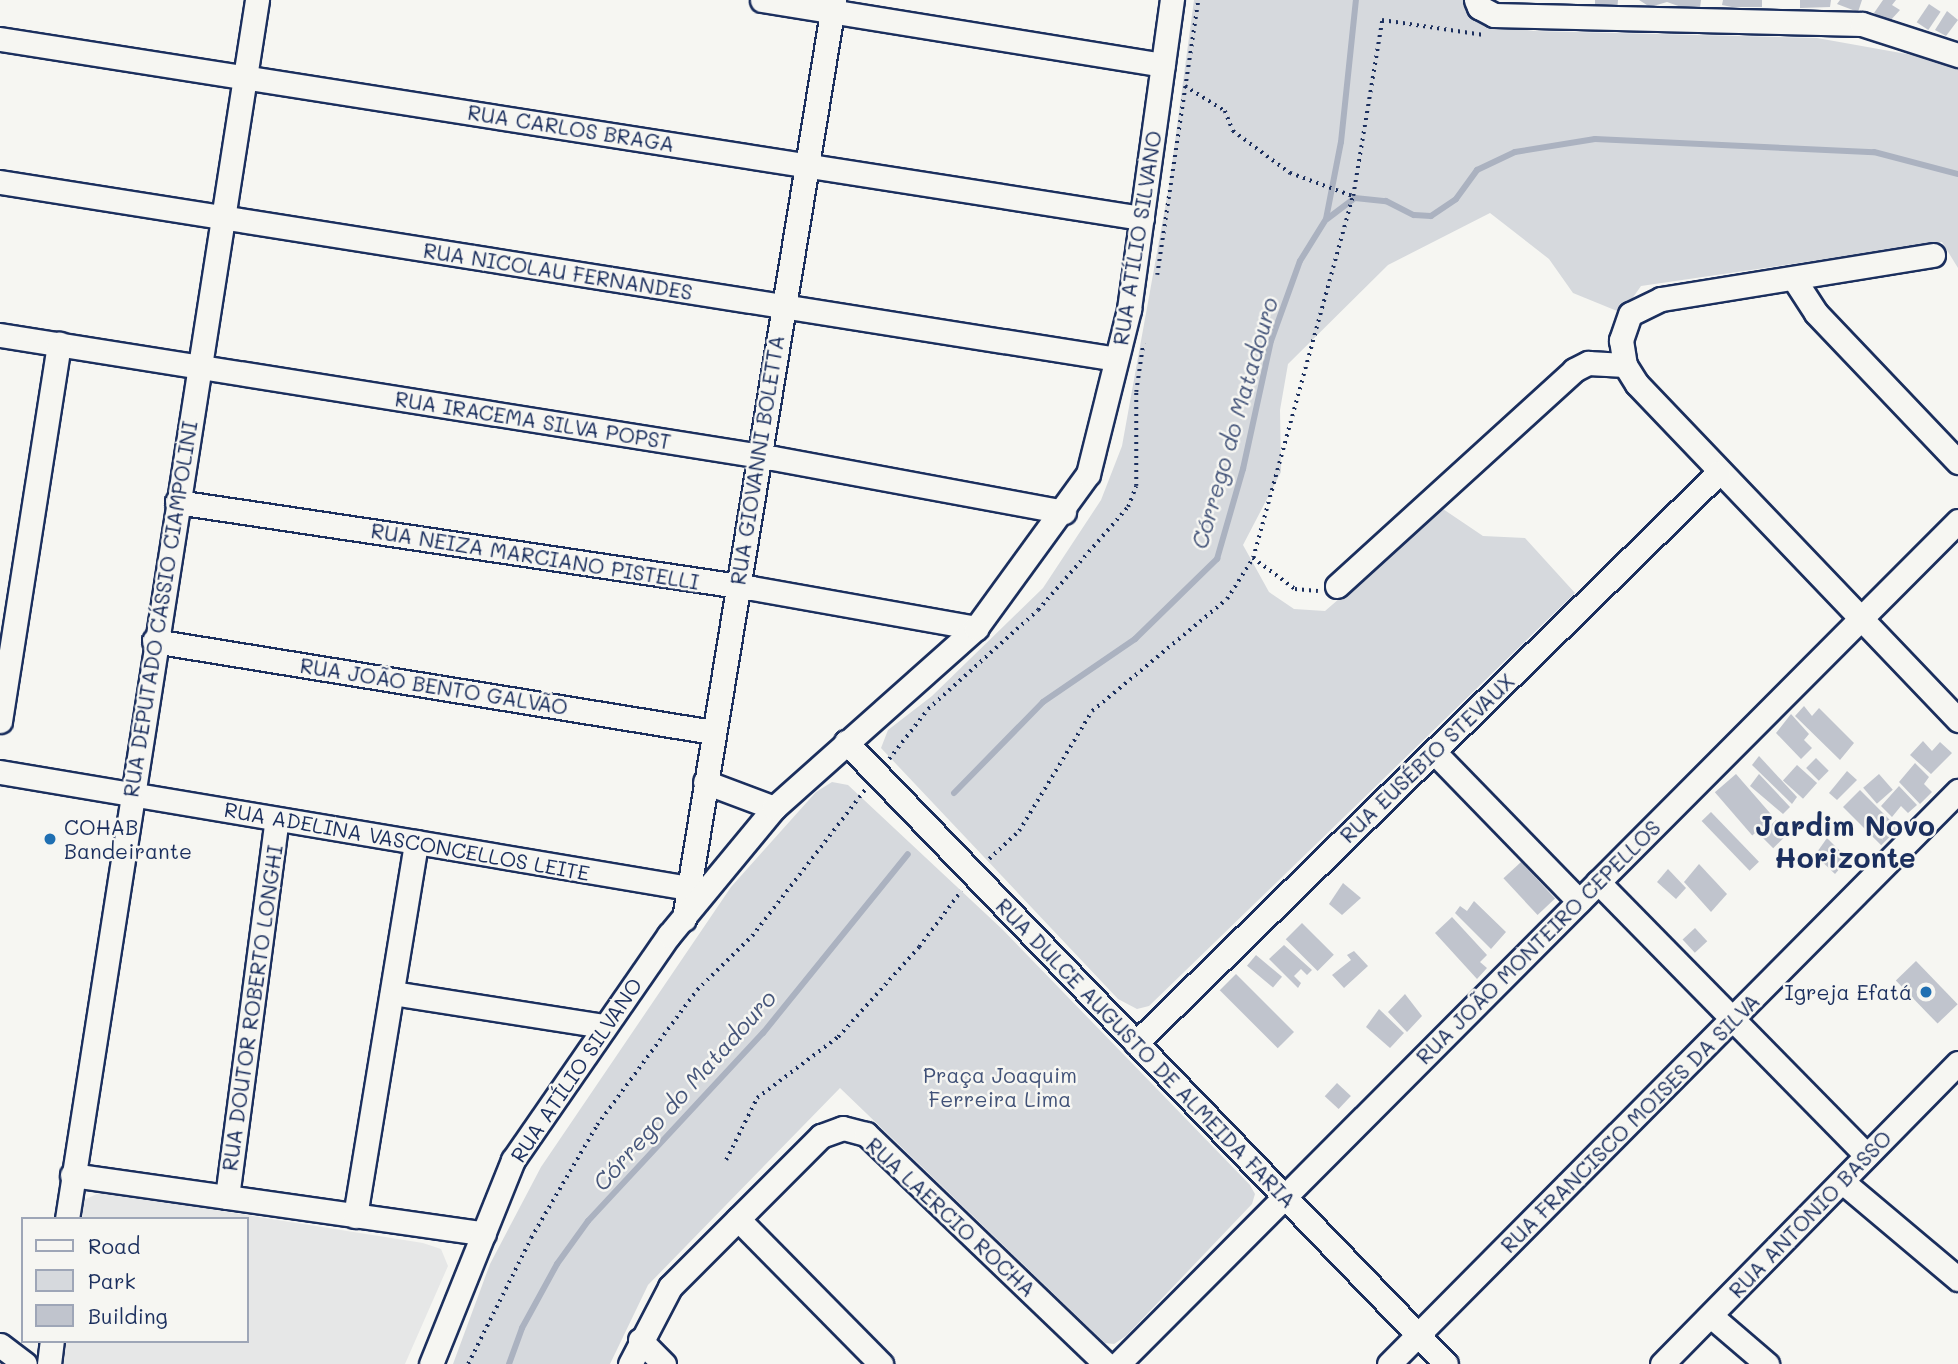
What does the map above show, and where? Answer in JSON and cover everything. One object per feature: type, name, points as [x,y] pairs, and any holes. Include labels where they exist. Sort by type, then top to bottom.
[{"type":"street","name":"RUA DEPUTADO CÁSSIO CIAMPOLINI","points":[[67,1217],[154,641],[257,0]]},
{"type":"street","points":[[762,0],[833,6],[1163,65]]},
{"type":"street","name":"RUA ATÍLIO SILVANO","points":[[431,1364],[513,1160],[603,1026],[774,808],[975,628],[1064,512],[1088,474],[1116,359],[1142,218],[1172,0]]},
{"type":"street","points":[[1476,0],[1479,7],[1494,15],[1862,24],[1958,55]]},
{"type":"street","name":"RUA GIOVANNI BOLETTA","points":[[684,921],[781,306],[833,6]]},
{"type":"street","name":"RUA CARLOS BRAGA","points":[[0,39],[1142,218]]},
{"type":"street","name":"RUA NICOLAU FERNANDES","points":[[0,183],[1116,359]]},
{"type":"street","points":[[1933,255],[1661,299],[1630,314],[1621,340],[1625,365],[1718,473],[1958,720]]},
{"type":"street","points":[[1794,279],[1816,313],[1958,463]]},
{"type":"street","name":"RUA IRACEMA SILVA POPST","points":[[0,335],[758,456],[1064,512]]},
{"type":"street","points":[[0,721],[59,344]]},
{"type":"street","points":[[1337,586],[1574,370],[1588,363],[1625,365]]},
{"type":"street","name":"RUA EUSÉBIO STEVAUX","points":[[1136,1043],[1718,473]]},
{"type":"street","name":"RUA NEIZA MARCIANO PISTELLI","points":[[177,502],[737,586],[975,628]]},
{"type":"street","name":"RUA JOÃO MONTEIRO CEPELLOS","points":[[1118,1364],[1958,521]]},
{"type":"street","name":"RUA JOÃO BENTO GALVÃO","points":[[154,641],[713,732]]},
{"type":"street","name":"RUA DULCE AUGUSTO DE ALMEIDA FARIA","points":[[846,742],[1446,1364]]},
{"type":"street","points":[[1434,752],[1579,901]]},
{"type":"street","name":"RUA ADELINA VASCONCELLOS LEITE","points":[[0,772],[689,888]]},
{"type":"street","points":[[705,782],[774,808]]},
{"type":"street","name":"RUA FRANCISCO MOISES DA SILVA","points":[[1389,1364],[1958,791]]},
{"type":"street","name":"RUA DOUTOR ROBERTO LONGHI","points":[[227,1197],[277,819]]},
{"type":"street","points":[[355,1216],[416,842]]},
{"type":"street","points":[[1598,882],[1866,1155]]},
{"type":"street","points":[[392,993],[603,1026]]},
{"type":"street","name":"RUA ANTONIO BASSO","points":[[1662,1364],[1844,1183],[1866,1155],[1958,1063]]},
{"type":"street","name":"RUA LAERCIO ROCHA","points":[[630,1364],[640,1340],[670,1287],[821,1136],[843,1128],[866,1134],[1106,1364]]},
{"type":"street","points":[[72,1175],[484,1234]]},
{"type":"street","points":[[1844,1183],[1958,1279]]},
{"type":"street","points":[[738,1219],[881,1364]]},
{"type":"street","points":[[1711,1316],[1767,1364]]},
{"type":"street","points":[[640,1340],[664,1364]]},
{"type":"street","points":[[49,1364],[52,1343]]},
{"type":"street","points":[[0,1345],[25,1364]]},
{"type":"path","points":[[726,1160],[757,1098],[838,1037],[919,947],[966,867],[1018,831],[1092,711],[1227,599],[1253,558],[1353,197],[1382,20],[1467,35],[1490,34],[1515,15]]},
{"type":"path","points":[[1185,86],[1225,111],[1233,131],[1290,173],[1353,197]]},
{"type":"path","points":[[1253,558],[1295,589],[1328,591],[1337,586]]},
{"type":"shaded area","points":[[101,1192],[423,1243],[441,1249],[448,1266],[405,1364],[59,1364],[62,1343],[248,1343],[248,1217],[82,1217],[84,1200]]},
{"type":"green space","points":[[1194,0],[1468,0],[1485,24],[1534,31],[1817,38],[1929,58],[1958,70],[1958,268],[1942,242],[1641,286],[1622,313],[1573,293],[1549,259],[1490,213],[1388,265],[1288,364],[1280,410],[1281,472],[1243,545],[1269,592],[1294,609],[1325,611],[1443,509],[1483,536],[1525,538],[1575,593],[1149,1006],[1137,1009],[1118,999],[881,748],[888,730],[932,696],[1043,588],[1101,500],[1122,446],[1169,186]]},
{"type":"green space","name":"Praça Joaquim Ferreira Lima","points":[[832,782],[848,785],[1002,929],[1250,1185],[1255,1194],[1252,1204],[1126,1336],[1114,1344],[1105,1343],[840,1088],[648,1285],[610,1364],[453,1364],[490,1264],[541,1167],[731,887],[816,792]]},
{"type":"building","points":[[1595,0],[1618,0],[1617,11],[1595,6]]},
{"type":"building","points":[[1639,0],[1701,0],[1700,8],[1684,8],[1667,2],[1650,7]]},
{"type":"building","points":[[1723,0],[1762,0],[1762,7],[1732,7],[1722,5]]},
{"type":"building","points":[[1800,0],[1831,0],[1830,7],[1800,8]]},
{"type":"building","points":[[1840,0],[1862,0],[1858,12],[1837,4]]},
{"type":"building","points":[[1883,0],[1896,0],[1892,5],[1900,10],[1889,22],[1874,13]]},
{"type":"building","points":[[1929,4],[1941,12],[1928,30],[1917,22]]},
{"type":"building","points":[[1947,11],[1958,20],[1946,36],[1935,30]]},
{"type":"building","points":[[1804,706],[1812,716],[1819,708],[1854,743],[1840,760],[1795,716]]},
{"type":"building","points":[[1791,714],[1809,734],[1804,740],[1812,748],[1801,759],[1776,733]]},
{"type":"building","points":[[1923,741],[1932,751],[1940,742],[1952,753],[1931,774],[1910,755]]},
{"type":"building","points":[[1759,756],[1797,797],[1792,804],[1752,765]]},
{"type":"building","points":[[1816,758],[1829,771],[1819,781],[1806,768]]},
{"type":"building","points":[[1915,763],[1929,777],[1924,784],[1932,792],[1920,804],[1899,782]]},
{"type":"building","points":[[1797,765],[1817,783],[1803,799],[1783,781]]},
{"type":"building","points":[[1847,771],[1857,780],[1837,800],[1829,793]]},
{"type":"building","points":[[1736,774],[1773,817],[1752,835],[1715,792]]},
{"type":"building","points":[[1759,774],[1790,807],[1783,814],[1750,786]]},
{"type":"building","points":[[1879,774],[1893,790],[1877,804],[1863,788]]},
{"type":"building","points":[[1899,786],[1917,805],[1908,813],[1901,806],[1892,817],[1881,806]]},
{"type":"building","points":[[1860,790],[1898,828],[1881,845],[1843,807]]},
{"type":"building","points":[[1711,812],[1759,862],[1750,871],[1702,821]]},
{"type":"building","points":[[1776,820],[1789,833],[1773,848],[1760,836]]},
{"type":"building","points":[[1827,838],[1848,859],[1835,874],[1815,855]]},
{"type":"building","points":[[1521,862],[1555,899],[1538,915],[1503,878]]},
{"type":"building","points":[[1699,864],[1727,894],[1711,912],[1684,882]]},
{"type":"building","points":[[1668,869],[1686,888],[1676,899],[1657,882]]},
{"type":"building","points":[[1343,883],[1361,898],[1342,915],[1329,904]]},
{"type":"building","points":[[1474,901],[1506,932],[1491,949],[1455,913],[1460,906],[1467,911]]},
{"type":"building","points":[[1452,917],[1487,955],[1480,962],[1487,968],[1477,979],[1435,933]]},
{"type":"building","points":[[1302,923],[1334,955],[1318,971],[1286,939]]},
{"type":"building","points":[[1695,928],[1707,941],[1695,953],[1683,940]]},
{"type":"building","points":[[1284,945],[1312,970],[1307,975],[1301,969],[1294,976],[1301,983],[1298,988],[1269,959]]},
{"type":"building","points":[[1354,951],[1368,966],[1344,988],[1332,975],[1351,960],[1347,955]]},
{"type":"building","points":[[1256,955],[1282,977],[1273,988],[1247,966]]},
{"type":"building","name":"Igreja Efatá","points":[[1916,961],[1958,1004],[1938,1024],[1896,980]]},
{"type":"building","points":[[1236,974],[1294,1032],[1278,1048],[1220,990]]},
{"type":"building","points":[[1405,994],[1422,1016],[1407,1032],[1388,1012]]},
{"type":"building","points":[[1379,1009],[1404,1033],[1390,1048],[1366,1027]]},
{"type":"building","points":[[1337,1083],[1351,1096],[1339,1109],[1325,1096]]},
{"type":"waterway","name":"Córrego do Matadouro","points":[[954,793],[1043,702],[1135,639],[1217,559],[1243,469],[1271,341],[1300,261],[1326,219],[1341,142],[1356,0]]},
{"type":"waterway","points":[[1327,219],[1355,198],[1386,201],[1414,215],[1431,216],[1456,199],[1477,170],[1515,152],[1595,139],[1874,152],[1958,174]]},
{"type":"waterway","name":"Córrego do Matadouro","points":[[509,1364],[522,1328],[557,1264],[588,1221],[763,1033],[908,854]]},
{"type":"place","name":"COHAB Bandeirante","points":[[50,839]]},
{"type":"place","name":"Igreja Efatá","points":[[1926,992]]},
{"type":"district","name":"Jardim Novo Horizonte","points":[[1845,841]]}]
